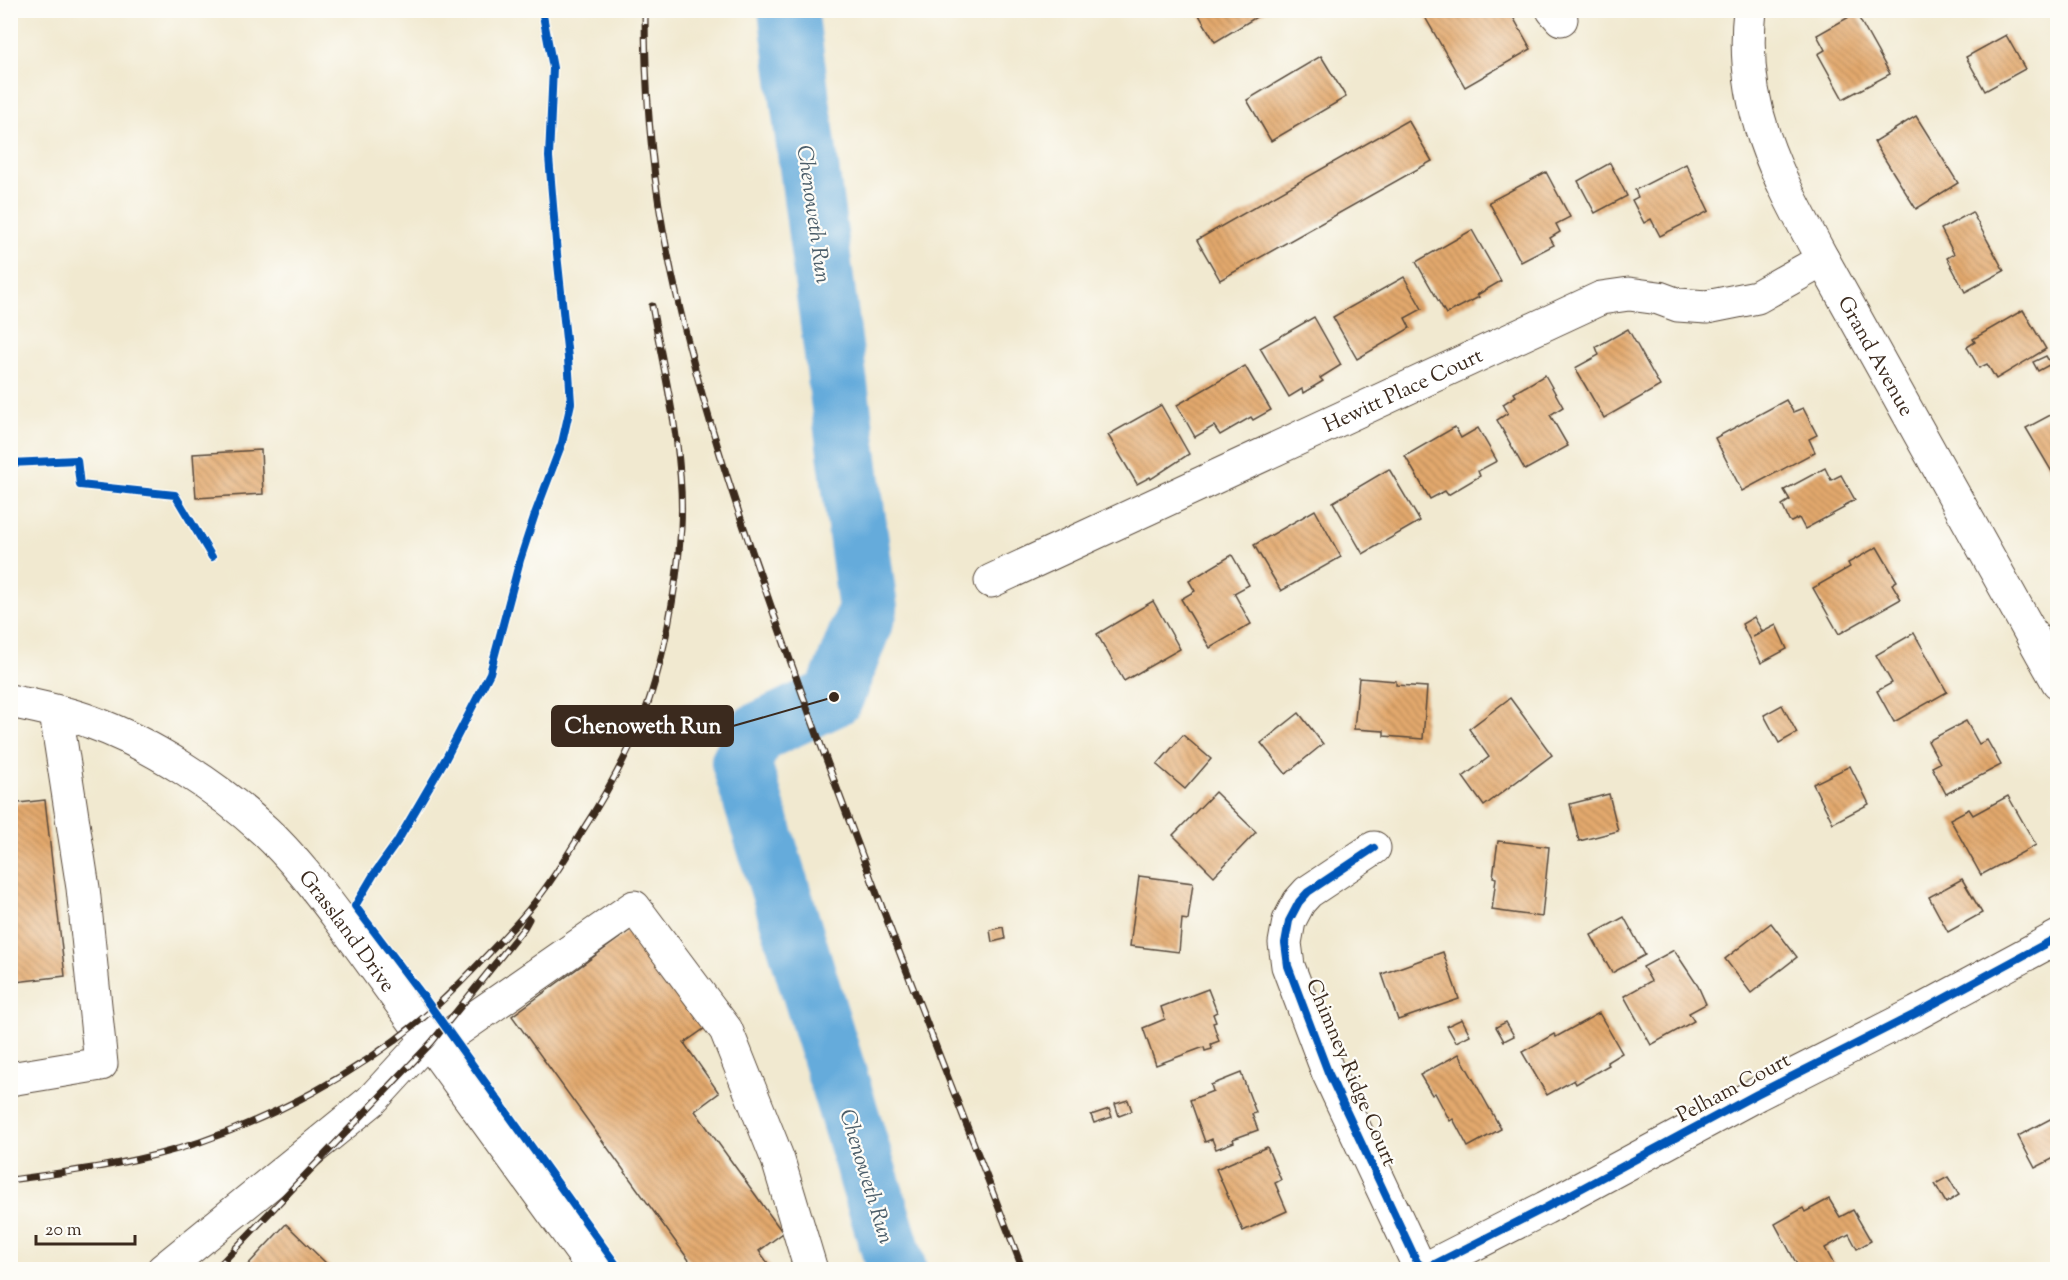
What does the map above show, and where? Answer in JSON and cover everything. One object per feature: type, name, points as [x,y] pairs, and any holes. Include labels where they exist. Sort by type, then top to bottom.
[{"type":"street","name":"Grand Avenue","points":[[1750,10],[1749,80],[1757,119],[1772,161],[1823,260],[2058,682]]},
{"type":"street","name":"Hewitt Place Court","points":[[991,581],[1600,298],[1629,294],[1659,297],[1678,305],[1707,307],[1757,297],[1823,260]]},
{"type":"street","name":"Grassland Drive","points":[[10,701],[90,721],[137,741],[206,783],[265,831],[309,879],[345,926],[595,1269]]},
{"type":"street","points":[[10,1079],[101,1064],[83,888],[56,713]]},
{"type":"street","name":"Chimney Ridge Court","points":[[1374,848],[1308,892],[1299,902],[1289,921],[1285,943],[1288,966],[1328,1072],[1417,1262],[1425,1269]]},
{"type":"street","points":[[164,1269],[371,1101],[430,1043],[634,907],[726,1030],[778,1160],[811,1269]]},
{"type":"street","name":"Pelham Court","points":[[1425,1269],[1545,1208],[1757,1094],[1917,1013],[2058,937]]},
{"type":"building","points":[[1196,10],[1268,10],[1215,42]]},
{"type":"building","points":[[1421,10],[1509,10],[1531,49],[1465,87]]},
{"type":"building","points":[[1856,13],[1890,74],[1843,99],[1818,54],[1825,50],[1817,35]]},
{"type":"building","points":[[2006,35],[2025,69],[1985,91],[1966,57]]},
{"type":"building","points":[[1321,56],[1346,97],[1271,141],[1247,100]]},
{"type":"building","points":[[1916,116],[1958,183],[1916,209],[1874,142]]},
{"type":"building","points":[[1408,120],[1432,161],[1220,280],[1197,240]]},
{"type":"building","points":[[1610,163],[1627,196],[1595,213],[1578,181]]},
{"type":"building","points":[[1686,164],[1709,211],[1660,236],[1651,219],[1644,223],[1632,200],[1638,197],[1635,190]]},
{"type":"building","points":[[1546,172],[1570,217],[1556,224],[1560,232],[1550,238],[1554,245],[1521,262],[1489,202]]},
{"type":"building","points":[[1972,212],[2004,271],[1965,292],[1947,258],[1954,254],[1941,229]]},
{"type":"building","points":[[1472,230],[1501,281],[1477,295],[1479,297],[1446,314],[1416,262]]},
{"type":"building","points":[[1404,277],[1422,309],[1405,318],[1410,328],[1357,359],[1333,317]]},
{"type":"building","points":[[2023,310],[2046,349],[1996,379],[1987,364],[1979,368],[1967,347],[1975,342],[1973,339]]},
{"type":"building","points":[[1314,317],[1341,365],[1320,378],[1323,381],[1303,393],[1302,389],[1289,397],[1260,348]]},
{"type":"building","points":[[1628,329],[1660,386],[1604,418],[1575,368],[1599,355],[1596,347]]},
{"type":"building","points":[[2046,356],[2051,364],[2038,371],[2033,362]]},
{"type":"building","points":[[1245,366],[1271,410],[1253,420],[1251,417],[1220,435],[1214,426],[1195,437],[1177,405]]},
{"type":"building","points":[[1545,375],[1563,407],[1550,415],[1568,446],[1525,470],[1497,420],[1508,413],[1503,404],[1516,396],[1514,393]]},
{"type":"building","points":[[1786,400],[1793,412],[1803,408],[1817,435],[1809,439],[1815,452],[1742,491],[1715,438]]},
{"type":"building","points":[[1161,405],[1189,454],[1151,479],[1150,477],[1137,484],[1108,435]]},
{"type":"building","points":[[2058,411],[2058,482],[2026,428]]},
{"type":"building","points":[[1455,427],[1461,438],[1478,428],[1497,461],[1478,471],[1480,476],[1448,495],[1445,491],[1430,499],[1405,456]]},
{"type":"building","points":[[261,450],[263,494],[196,498],[193,454]]},
{"type":"building","points":[[1825,468],[1831,480],[1841,475],[1855,500],[1805,529],[1799,518],[1791,522],[1789,520],[1782,505],[1790,500],[1784,490]]},
{"type":"building","points":[[1389,469],[1420,521],[1363,554],[1333,502]]},
{"type":"building","points":[[1315,510],[1341,557],[1281,591],[1254,545]]},
{"type":"building","points":[[1877,547],[1897,581],[1892,584],[1901,599],[1839,634],[1813,588],[1850,567],[1848,563]]},
{"type":"building","points":[[1232,555],[1249,585],[1234,593],[1251,624],[1210,648],[1181,599],[1195,591],[1189,581]]},
{"type":"building","points":[[1153,601],[1180,649],[1124,681],[1097,634]]},
{"type":"building","points":[[1754,617],[1762,631],[1753,637],[1776,625],[1787,649],[1761,663],[1742,624]]},
{"type":"building","points":[[1914,633],[1947,692],[1894,722],[1877,691],[1892,683],[1876,655]]},
{"type":"building","points":[[1359,678],[1396,681],[1396,685],[1427,687],[1423,739],[1384,736],[1384,731],[1354,729]]},
{"type":"building","points":[[1510,698],[1552,755],[1484,806],[1463,777],[1489,757],[1469,729]]},
{"type":"building","points":[[1782,705],[1797,733],[1779,743],[1764,715]]},
{"type":"building","points":[[1299,713],[1323,744],[1286,774],[1261,743]]},
{"type":"building","points":[[1966,721],[1979,744],[1987,740],[2001,765],[1946,794],[1932,767],[1940,763],[1928,741]]},
{"type":"building","points":[[1183,735],[1211,759],[1185,789],[1157,765]]},
{"type":"building","points":[[1850,766],[1869,804],[1833,823],[1813,784]]},
{"type":"building","points":[[1215,792],[1256,832],[1214,876],[1173,835]]},
{"type":"building","points":[[1609,794],[1618,831],[1579,841],[1570,804]]},
{"type":"building","points":[[2008,796],[2036,845],[1981,875],[1950,819],[1969,809],[1973,815]]},
{"type":"building","points":[[45,800],[65,976],[16,982],[16,978],[10,978],[10,804]]},
{"type":"building","points":[[1498,841],[1549,847],[1542,917],[1492,910],[1496,878],[1493,877]]},
{"type":"building","points":[[1139,876],[1193,883],[1188,920],[1182,919],[1179,952],[1130,946]]},
{"type":"building","points":[[1962,879],[1982,913],[1948,932],[1929,897]]},
{"type":"building","points":[[1624,917],[1645,955],[1612,973],[1591,935]]},
{"type":"building","points":[[1771,923],[1797,957],[1751,993],[1725,959]]},
{"type":"building","points":[[636,926],[708,1026],[684,1043],[719,1093],[695,1111],[783,1233],[759,1251],[773,1270],[696,1270],[512,1016]]},
{"type":"building","points":[[1003,927],[1005,939],[992,942],[990,930]]},
{"type":"building","points":[[1674,950],[1698,986],[1706,1004],[1689,1013],[1694,1021],[1651,1045],[1624,996],[1651,981],[1643,967]]},
{"type":"building","points":[[1443,952],[1459,999],[1398,1020],[1382,974]]},
{"type":"building","points":[[1208,989],[1217,1012],[1213,1014],[1216,1022],[1213,1023],[1219,1041],[1211,1044],[1212,1049],[1205,1051],[1204,1047],[1156,1065],[1143,1028],[1165,1019],[1161,1007]]},
{"type":"building","points":[[1599,1013],[1622,1053],[1607,1062],[1609,1065],[1576,1084],[1574,1080],[1547,1095],[1522,1052],[1554,1034],[1556,1037]]},
{"type":"building","points":[[1462,1019],[1470,1035],[1456,1042],[1447,1026]]},
{"type":"building","points":[[1506,1022],[1514,1036],[1504,1041],[1496,1027]]},
{"type":"building","points":[[1459,1054],[1501,1129],[1468,1147],[1453,1119],[1450,1121],[1435,1093],[1432,1095],[1420,1075]]},
{"type":"building","points":[[1241,1073],[1256,1113],[1252,1114],[1258,1130],[1233,1139],[1234,1142],[1216,1149],[1212,1139],[1205,1142],[1190,1100],[1213,1091],[1211,1085]]},
{"type":"building","points":[[1128,1100],[1132,1111],[1119,1116],[1115,1104]]},
{"type":"building","points":[[1109,1109],[1112,1117],[1094,1123],[1091,1115]]},
{"type":"building","points":[[2054,1117],[2058,1124],[2058,1156],[2035,1168],[2018,1136]]},
{"type":"building","points":[[1267,1147],[1281,1180],[1275,1183],[1287,1211],[1243,1231],[1216,1169]]},
{"type":"building","points":[[1948,1177],[1959,1195],[1946,1203],[1935,1184]]},
{"type":"building","points":[[1829,1199],[1840,1217],[1853,1210],[1871,1241],[1857,1249],[1849,1234],[1825,1248],[1837,1270],[1800,1270],[1775,1224],[1803,1208],[1805,1212]]},
{"type":"building","points":[[286,1224],[333,1270],[243,1270]]},
{"type":"waterway","name":"Chenoweth Run","points":[[788,10],[868,609],[834,697],[757,733],[741,762],[897,1270]]},
{"type":"railway","points":[[645,10],[649,120],[663,229],[703,399],[756,564],[822,749],[1023,1270]]},
{"type":"railway","points":[[10,1180],[106,1165],[177,1149],[258,1119],[315,1091],[368,1059],[428,1014],[520,920],[540,895],[597,807],[627,752],[656,679],[668,628],[681,528],[680,472],[673,416],[652,306]]},
{"type":"railway","points":[[215,1270],[431,1043],[529,919]]},
{"type":"cycle path","points":[[542,10],[553,68],[549,157],[571,403],[562,443],[520,560],[490,673],[446,758],[397,842],[355,906],[426,1000],[620,1270]]},
{"type":"cycle path","points":[[10,463],[77,460],[80,485],[175,495],[212,557]]},
{"type":"cycle path","points":[[1374,848],[1308,892],[1299,902],[1289,921],[1285,943],[1288,966],[1328,1072],[1417,1262],[1425,1269],[1545,1208],[1757,1094],[1917,1013],[2058,937]]},
{"type":"place","name":"Chenoweth Run","points":[[834,697]]}]
